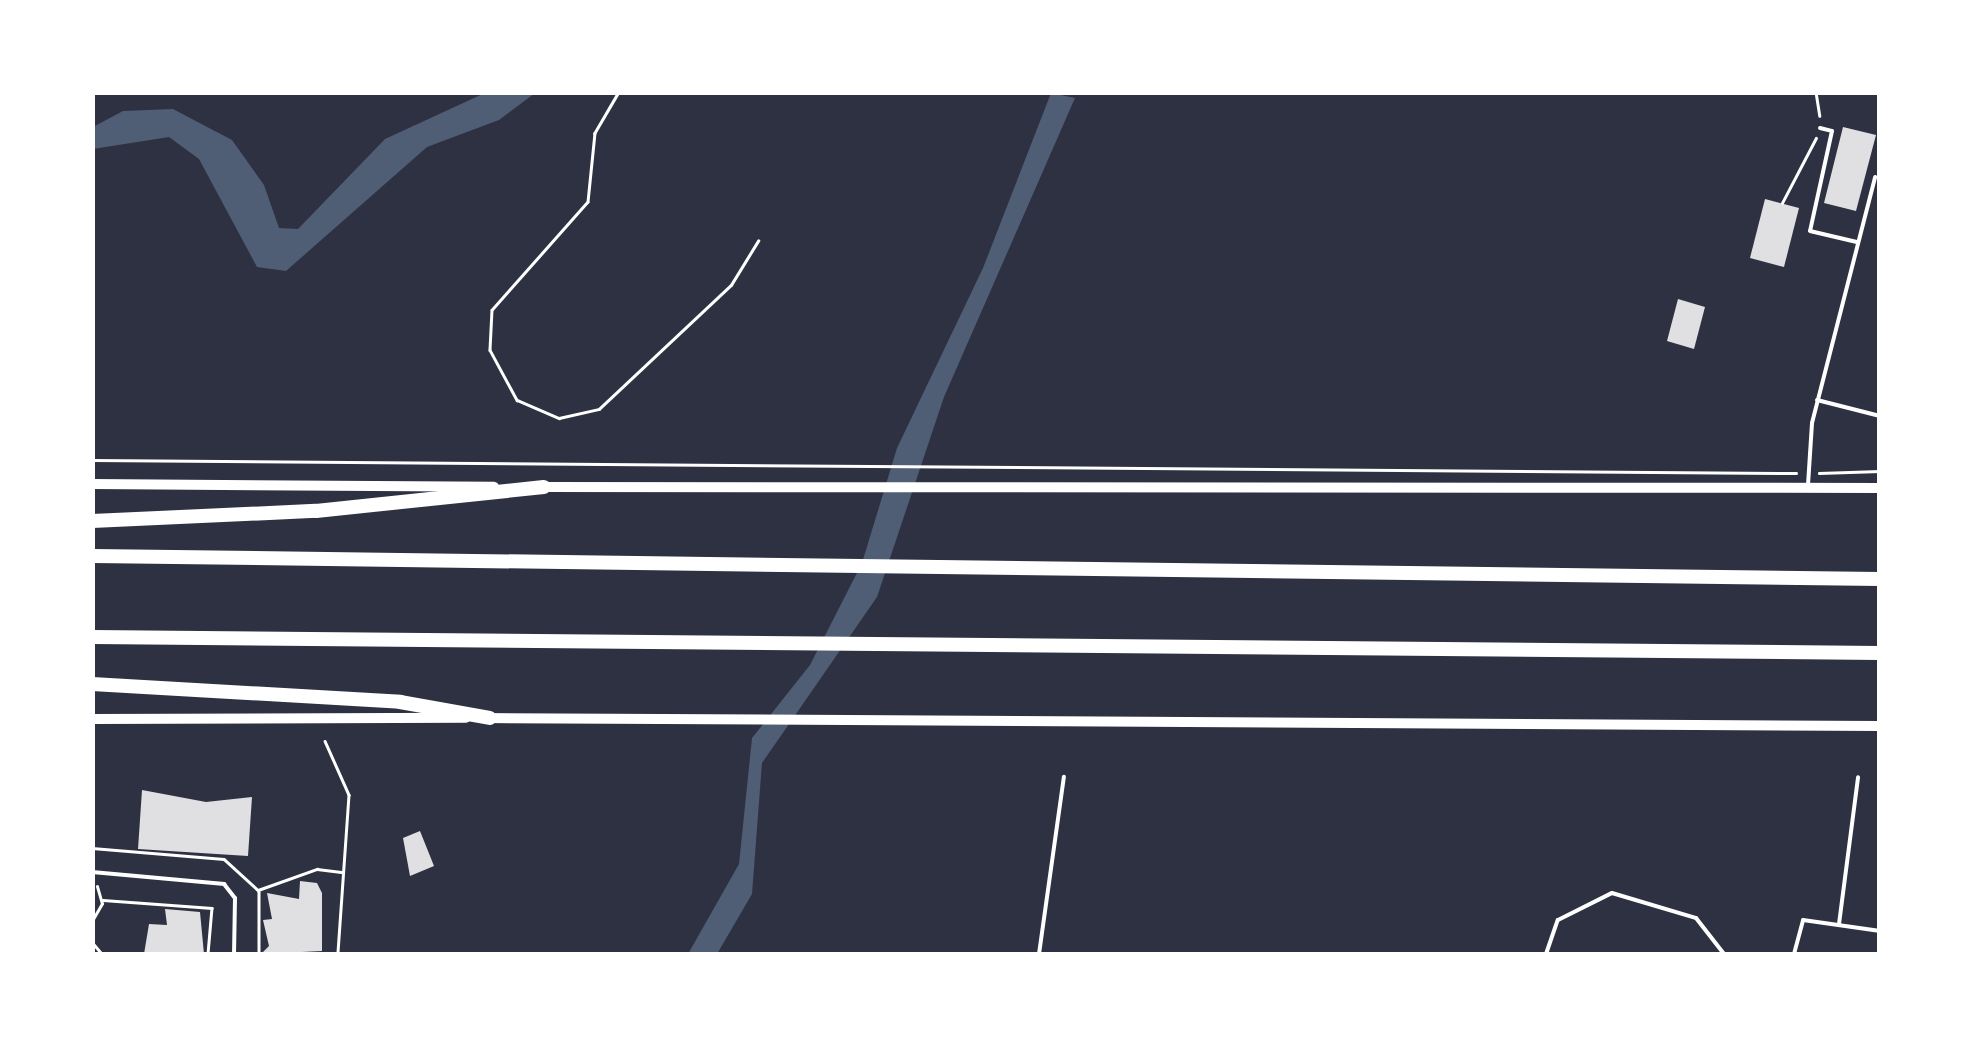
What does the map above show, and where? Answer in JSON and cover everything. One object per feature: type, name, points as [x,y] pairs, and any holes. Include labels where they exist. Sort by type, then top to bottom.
[{"type":"highway","points":[[92,520],[316,511],[544,487]]},
{"type":"highway","points":[[92,556],[779,568],[1880,579]]},
{"type":"highway","points":[[92,637],[720,649],[1880,654]]},
{"type":"highway","points":[[92,684],[400,702],[490,718]]},
{"type":"main road","points":[[92,484],[804,489],[1880,488]]},
{"type":"main road","points":[[92,720],[490,718],[590,724],[1880,726]]},
{"type":"lane","points":[[1820,128],[1832,131],[1810,231],[1857,242]]},
{"type":"lane","points":[[1808,490],[1817,400],[1875,178]]},
{"type":"lane","points":[[1817,400],[1880,416]]},
{"type":"lane","points":[[1039,954],[1064,777]]},
{"type":"lane","points":[[1838,924],[1858,777]]},
{"type":"lane","points":[[92,872],[224,884],[236,908],[234,954]]},
{"type":"lane","points":[[1546,954],[1558,920],[1612,893],[1696,918],[1724,954]]},
{"type":"lane","points":[[1794,954],[1803,920],[1880,931]]},
{"type":"path","points":[[619,92],[595,132],[588,202],[492,310],[490,350],[517,400],[558,418],[600,409],[731,285],[758,241]]},
{"type":"path","points":[[1782,203],[1820,128],[1816,92]]},
{"type":"path","points":[[92,460],[1880,471]]},
{"type":"path","points":[[325,740],[349,795],[338,954]]},
{"type":"path","points":[[92,848],[224,859],[258,890],[259,954]]},
{"type":"path","points":[[258,890],[317,869],[344,872]]},
{"type":"path","points":[[92,921],[102,900],[97,887]]},
{"type":"path","points":[[102,900],[212,908],[208,954]]},
{"type":"path","points":[[92,942],[102,954]]},
{"type":"water","points":[[487,92],[535,93],[499,120],[427,147],[286,271],[257,267],[199,159],[169,137],[93,149],[93,127],[123,111],[173,109],[232,140],[264,185],[279,228],[298,229],[385,139]]},
{"type":"water","points":[[1051,93],[1075,98],[944,397],[877,597],[762,763],[752,894],[717,954],[688,954],[739,864],[752,738],[810,665],[862,563],[897,448],[983,268]]},
{"type":"building","points":[[1843,127],[1876,135],[1856,211],[1824,203]]},
{"type":"building","points":[[1765,199],[1799,208],[1784,267],[1750,258]]},
{"type":"building","points":[[1678,299],[1705,307],[1694,349],[1667,341]]},
{"type":"building","points":[[142,790],[206,802],[252,797],[248,856],[138,849]]},
{"type":"building","points":[[420,831],[434,866],[410,876],[403,838]]},
{"type":"building","points":[[300,881],[317,883],[322,893],[322,951],[261,954],[269,946],[263,920],[272,919],[267,893],[299,899]]},
{"type":"building","points":[[165,909],[200,912],[204,954],[144,954],[149,924],[167,925]]}]
